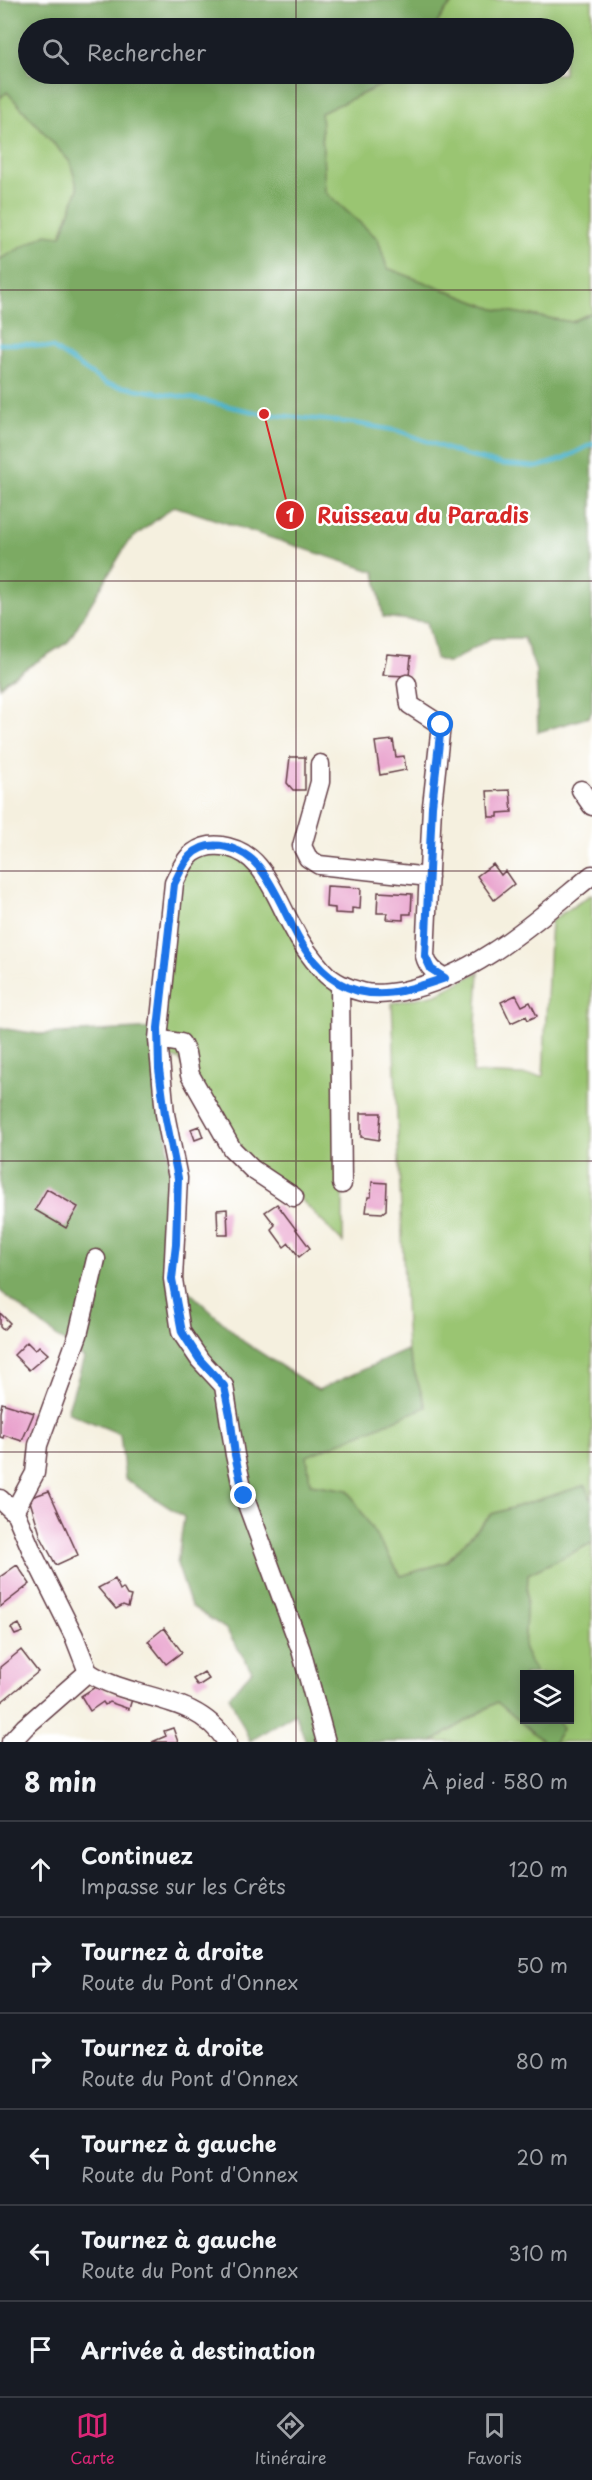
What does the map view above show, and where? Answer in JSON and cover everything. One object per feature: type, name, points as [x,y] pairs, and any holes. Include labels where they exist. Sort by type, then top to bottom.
[{"type":"street","points":[[407,684],[410,705],[441,725],[432,806],[425,956],[431,969],[445,978]]},
{"type":"street","points":[[320,764],[320,782],[302,846],[308,858],[319,865],[429,876]]},
{"type":"street","points":[[581,790],[592,806]]},
{"type":"street","points":[[326,1742],[302,1650],[244,1496],[224,1386],[200,1360],[182,1332],[172,1279],[176,1244],[178,1178],[165,1114],[158,1039],[161,990],[174,884],[182,866],[192,854],[205,847],[217,845],[244,854],[258,865],[308,952],[324,973],[340,984],[364,993],[390,993],[417,988],[445,978],[495,950],[529,927],[592,875]]},
{"type":"street","points":[[340,984],[342,1184]]},
{"type":"street","points":[[158,1039],[181,1043],[186,1053],[190,1075],[232,1149],[252,1169],[294,1197]]},
{"type":"street","points":[[14,1512],[35,1473],[38,1445],[78,1335],[96,1259]]},
{"type":"street","points":[[0,1499],[14,1512],[74,1636],[88,1672],[114,1685],[201,1714],[214,1725],[227,1742]]},
{"type":"street","points":[[11,1742],[88,1672]]},
{"type":"green space","points":[[0,0],[456,0],[440,18],[18,18],[18,84],[383,84],[321,113],[325,192],[378,239],[387,268],[494,309],[572,322],[592,312],[592,711],[589,717],[538,732],[536,671],[524,638],[491,638],[449,663],[436,659],[427,622],[383,617],[375,572],[174,506],[128,542],[68,642],[0,687],[0,259],[46,234],[61,236],[78,189],[70,162],[7,92],[0,98]]},
{"type":"green space","points":[[456,0],[592,0],[592,312],[572,322],[494,309],[387,268],[378,239],[325,192],[321,113],[383,84],[574,84],[574,18],[440,18]]},
{"type":"green space","points":[[7,92],[70,162],[78,188],[61,236],[0,259],[0,98]]},
{"type":"green space","points":[[192,854],[244,854],[343,1002],[343,1243],[287,1185],[244,1159],[179,1059],[159,1058],[171,899]]},
{"type":"green space","points":[[592,894],[592,1502],[586,1486],[492,1514],[446,1562],[401,1576],[348,1490],[310,1484],[307,1455],[426,1406],[407,1350],[392,1003],[437,994],[479,972],[473,1073],[543,1076],[551,921]]},
{"type":"green space","points":[[0,1028],[39,1034],[158,1028],[176,1244],[182,1285],[244,1342],[318,1390],[407,1350],[426,1407],[307,1456],[310,1484],[348,1490],[401,1576],[446,1562],[492,1514],[586,1485],[592,1502],[592,1543],[528,1574],[524,1650],[534,1670],[520,1670],[520,1722],[497,1702],[432,1742],[306,1742],[295,1713],[250,1741],[229,1696],[252,1671],[226,1629],[191,1606],[177,1564],[184,1517],[125,1479],[120,1434],[67,1412],[84,1358],[0,1291]]},
{"type":"green space","points":[[592,1543],[592,1742],[554,1742],[562,1729],[559,1724],[574,1724],[574,1670],[534,1670],[524,1650],[528,1574]]},
{"type":"green space","points":[[497,1702],[520,1724],[544,1742],[432,1742]]},
{"type":"green space","points":[[523,1724],[559,1724],[562,1729],[554,1742],[544,1742]]},
{"type":"building","points":[[387,654],[411,656],[409,676],[383,675]]},
{"type":"building","points":[[393,740],[396,757],[404,756],[406,770],[380,775],[375,742]]},
{"type":"building","points":[[290,757],[305,757],[305,790],[293,790],[287,783]]},
{"type":"building","points":[[510,790],[512,812],[498,813],[498,817],[489,817],[487,791]]},
{"type":"building","points":[[493,864],[501,875],[505,871],[514,884],[494,900],[477,876]]},
{"type":"building","points":[[327,886],[361,888],[360,909],[352,908],[352,914],[335,913],[335,908],[326,907]]},
{"type":"building","points":[[378,892],[412,894],[411,914],[403,914],[403,920],[386,919],[387,913],[377,913]]},
{"type":"building","points":[[516,995],[522,1006],[530,1002],[537,1016],[528,1020],[526,1016],[511,1023],[501,1002]]},
{"type":"building","points":[[361,1113],[381,1113],[379,1140],[361,1137]]},
{"type":"building","points":[[199,1126],[203,1137],[195,1140],[191,1129]]},
{"type":"building","points":[[372,1182],[387,1183],[386,1210],[382,1213],[366,1212],[368,1197],[371,1197]]},
{"type":"building","points":[[47,1189],[78,1207],[66,1228],[35,1210]]},
{"type":"building","points":[[277,1204],[310,1248],[299,1257],[289,1243],[284,1247],[271,1229],[275,1225],[265,1212]]},
{"type":"building","points":[[227,1209],[228,1235],[218,1235],[217,1210]]},
{"type":"building","points":[[0,1313],[10,1323],[3,1330],[0,1327]]},
{"type":"building","points":[[27,1342],[35,1350],[39,1346],[48,1354],[29,1370],[14,1355]]},
{"type":"building","points":[[2,1403],[34,1413],[22,1441],[4,1435],[3,1438],[0,1437]]},
{"type":"building","points":[[49,1491],[78,1555],[56,1565],[41,1537],[29,1498]]},
{"type":"building","points":[[17,1565],[30,1584],[0,1607],[0,1577]]},
{"type":"building","points":[[115,1579],[120,1590],[123,1588],[127,1595],[131,1596],[128,1607],[123,1605],[116,1609],[98,1588]]},
{"type":"building","points":[[19,1624],[23,1632],[15,1635],[11,1628]]},
{"type":"building","points":[[164,1628],[182,1652],[166,1664],[148,1641]]},
{"type":"building","points":[[21,1650],[38,1672],[0,1703],[0,1667]]},
{"type":"building","points":[[204,1672],[209,1679],[198,1686],[193,1679]]},
{"type":"building","points":[[100,1684],[106,1691],[132,1699],[129,1709],[109,1702],[105,1705],[103,1702],[90,1711],[81,1696]]},
{"type":"building","points":[[173,1728],[178,1742],[152,1742],[166,1736],[164,1731]]},
{"type":"waterway","points":[[0,344],[26,344],[53,348],[106,384],[196,399],[264,414],[354,423],[399,431],[464,455],[501,464],[538,467],[563,459],[592,444]]},
{"type":"place","name":"Ruisseau du Paradis","points":[[264,414]]},
{"type":"route","points":[[244,1496],[224,1386],[200,1360],[182,1332],[172,1279],[176,1244],[178,1178],[165,1114],[159,1069],[158,1028],[174,884],[182,866],[192,854],[205,847],[217,845],[231,848],[244,854],[258,865],[308,952],[324,973],[340,984],[364,993],[390,993],[417,988],[445,978],[431,969],[425,956],[432,806],[441,725]]}]
